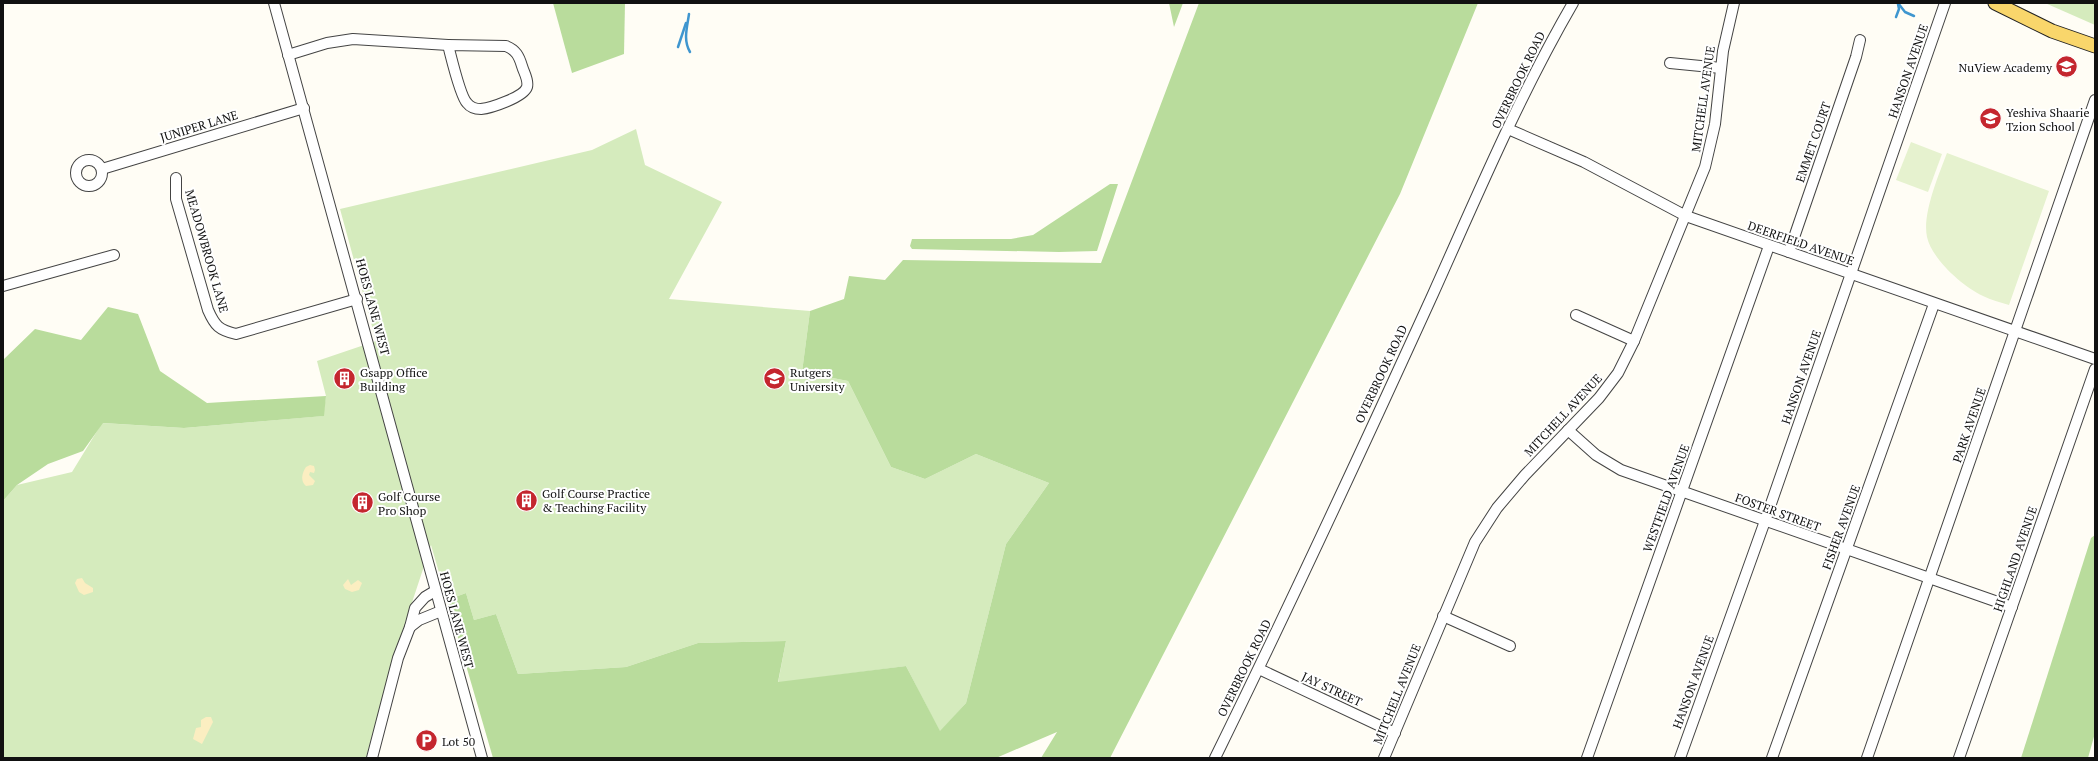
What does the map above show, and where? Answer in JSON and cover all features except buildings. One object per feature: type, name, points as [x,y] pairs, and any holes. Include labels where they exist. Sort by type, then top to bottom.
[{"type":"main road","points":[[1995,3],[2052,31],[2095,46]]},
{"type":"street","name":"HOES LANE WEST","points":[[274,3],[357,298],[435,591],[482,758]]},
{"type":"street","name":"OVERBROOK ROAD","points":[[1215,758],[1259,669],[1433,292],[1465,219],[1554,36],[1573,3]]},
{"type":"street","name":"MITCHELL AVENUE","points":[[1384,758],[1475,542],[1497,508],[1525,475],[1599,398],[1618,373],[1634,341],[1686,216],[1712,145],[1727,27],[1734,3]]},
{"type":"street","name":"HANSON AVENUE","points":[[1680,758],[1765,521],[1945,3]]},
{"type":"street","points":[[288,55],[327,43],[353,39],[448,45],[506,46],[513,49],[518,54],[528,81],[524,92],[519,97],[481,109],[472,107],[466,103],[462,95],[448,45]]},
{"type":"street","name":"EMMET COURT","points":[[1789,252],[1856,57],[1860,40]]},
{"type":"street","points":[[1670,63],[1721,68]]},
{"type":"street","name":"PARK AVENUE","points":[[1867,758],[2095,100]]},
{"type":"street","name":"JUNIPER LANE","points":[[102,168],[304,108]]},
{"type":"street","name":"DEERFIELD AVENUE","points":[[1508,129],[1584,162],[1686,216],[1934,304],[2095,359]]},
{"type":"street","name":"MEADOWBROOK LANE","points":[[176,178],[176,199],[208,310],[214,324],[225,331],[236,334],[357,298]]},
{"type":"street","name":"WESTFIELD AVENUE","points":[[1587,758],[1769,246]]},
{"type":"street","points":[[3,286],[114,255]]},
{"type":"street","name":"FISHER AVENUE","points":[[1772,758],[1934,304]]},
{"type":"street","points":[[1576,315],[1634,341]]},
{"type":"street","name":"HIGHLAND AVENUE","points":[[1959,758],[2095,369]]},
{"type":"street","name":"FOSTER STREET","points":[[1568,430],[1596,455],[1621,470],[1847,551],[2012,607]]},
{"type":"street","points":[[372,758],[398,658],[410,627],[415,608],[425,597],[435,591]]},
{"type":"street","points":[[410,627],[419,620],[441,611]]},
{"type":"street","points":[[1443,616],[1510,646]]},
{"type":"street","name":"JAY STREET","points":[[1259,669],[1395,733]]},
{"type":"green space","points":[[553,3],[625,3],[624,54],[572,73]]},
{"type":"green space","points":[[1169,3],[1183,3],[1174,27]]},
{"type":"green space","points":[[1199,3],[1478,3],[1400,194],[1110,758],[1041,758],[1057,732],[996,758],[493,758],[447,600],[466,593],[474,620],[496,614],[518,674],[626,667],[698,643],[786,641],[778,682],[906,666],[940,731],[966,703],[1006,544],[1049,483],[976,454],[925,479],[891,467],[848,381],[802,372],[810,311],[844,299],[849,276],[885,280],[903,260],[1101,263]]},
{"type":"green space","points":[[2045,3],[2095,3],[2095,25]]},
{"type":"green space","points":[[636,129],[645,165],[722,202],[669,299],[810,311],[802,372],[848,381],[891,467],[925,479],[976,454],[1049,483],[1006,544],[966,703],[940,732],[906,666],[778,683],[786,641],[698,643],[626,667],[518,674],[496,614],[474,620],[466,593],[447,600],[431,545],[390,669],[366,758],[3,758],[3,501],[17,485],[72,472],[102,423],[184,428],[323,416],[326,396],[317,361],[376,341],[340,209],[592,150]]},
{"type":"green space","points":[[1911,142],[1942,154],[1928,192],[1896,180]]},
{"type":"green space","points":[[1947,153],[2049,191],[2009,305],[1986,297],[1966,286],[1941,263],[1930,245],[1926,228],[1929,206]]},
{"type":"green space","points":[[1110,184],[1118,184],[1097,251],[1059,252],[912,249],[910,246],[912,239],[1011,239],[1033,235]]},
{"type":"green space","points":[[108,307],[138,314],[160,371],[207,403],[326,396],[324,416],[184,428],[103,423],[83,451],[48,464],[17,485],[3,501],[3,360],[35,329],[81,340]]},
{"type":"green space","points":[[2095,535],[2095,733],[2088,758],[2021,758],[2091,538]]},
{"type":"sand","points":[[310,465],[314,466],[315,470],[314,473],[310,472],[309,475],[315,481],[313,485],[306,486],[302,479],[303,472],[306,467]]},
{"type":"sand","points":[[82,578],[85,583],[93,588],[93,592],[84,595],[79,592],[75,583],[77,579]]},
{"type":"sand","points":[[348,579],[351,585],[358,580],[362,583],[359,590],[352,592],[345,589],[343,585]]},
{"type":"sand","points":[[206,717],[211,717],[213,722],[202,744],[193,739],[196,728],[201,727],[201,720]]},
{"type":"waterway","points":[[1898,3],[1905,12],[1914,16]]},
{"type":"waterway","points":[[1896,17],[1899,9],[1898,4]]},
{"type":"waterway","points":[[689,14],[686,38],[690,52]]},
{"type":"waterway","points":[[678,47],[686,23]]},
{"type":"place","name":"NuView Academy","points":[[2067,67]]},
{"type":"place","name":"Yeshiva Shaarie Tzion School","points":[[1990,119]]},
{"type":"place","name":"Gsapp Office Building","points":[[345,379]]},
{"type":"place","name":"Rutgers University","points":[[775,379]]},
{"type":"place","name":"Golf Course Practice & Teaching Facility","points":[[526,500]]},
{"type":"place","name":"Golf Course Pro Shop","points":[[363,503]]},
{"type":"place","name":"Lot 50","points":[[427,741]]}]
